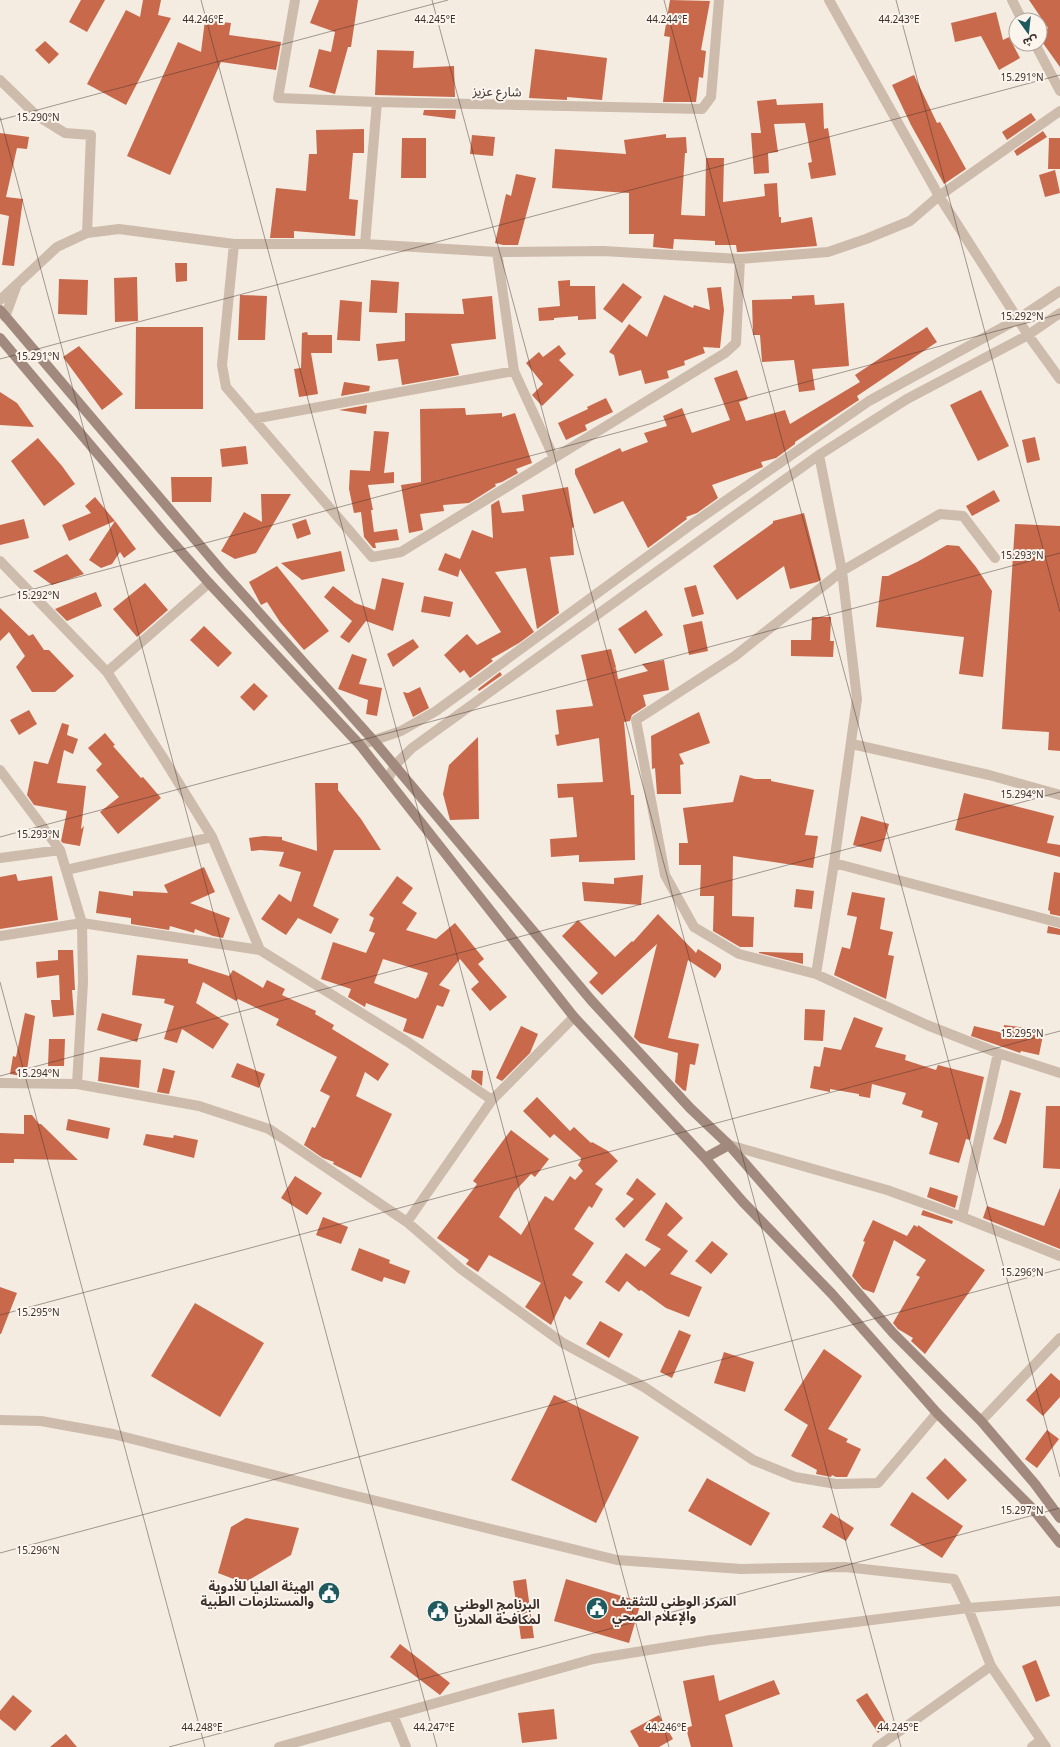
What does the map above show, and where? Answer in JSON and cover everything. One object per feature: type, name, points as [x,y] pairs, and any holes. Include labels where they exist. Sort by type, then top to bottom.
[{"type":"street","name":"شارع عزيز","points":[[295,0],[278,98],[377,102],[702,109],[711,97],[719,0]]},
{"type":"street","points":[[829,0],[938,196],[1028,335],[1060,379]]},
{"type":"street","points":[[1012,0],[1018,12]]},
{"type":"street","points":[[1039,52],[1060,91]]},
{"type":"street","points":[[0,80],[36,115],[65,133],[91,135],[87,233]]},
{"type":"street","points":[[366,244],[377,102]]},
{"type":"street","points":[[0,300],[56,247],[87,233],[118,229],[234,244],[366,244],[497,252],[603,251],[740,259],[828,252],[866,239],[910,221],[938,196],[1060,111]]},
{"type":"street","points":[[234,244],[222,365],[226,387],[372,557],[400,552],[725,353],[736,343],[740,259]]},
{"type":"street","points":[[497,252],[514,371],[554,458]]},
{"type":"street","points":[[16,285],[2,316],[220,570],[395,765],[591,1000],[690,1108],[729,1145],[892,1333],[981,1422],[1035,1484],[1060,1518]]},
{"type":"street","points":[[360,745],[401,731],[436,711],[692,524],[869,401],[1018,319],[1060,291]]},
{"type":"street","points":[[388,779],[395,765],[412,748],[819,456],[907,399],[1028,335],[1060,313]]},
{"type":"street","points":[[0,338],[162,530],[209,583],[360,745],[574,1017],[705,1158],[743,1202],[832,1294],[937,1413],[1033,1509],[1060,1543]]},
{"type":"street","points":[[254,419],[514,371]]},
{"type":"street","points":[[816,974],[852,744],[857,699],[842,571],[819,456]]},
{"type":"street","points":[[995,558],[963,516],[940,514],[842,571],[735,656],[636,720],[665,875],[694,927],[739,954],[816,974],[927,1025],[998,1053],[1060,1073]]},
{"type":"street","points":[[0,561],[107,672],[162,756],[212,837],[260,950]]},
{"type":"street","points":[[107,672],[209,583]]},
{"type":"street","points":[[852,744],[989,775],[1060,795]]},
{"type":"street","points":[[0,770],[60,850],[82,923],[83,984],[77,1084]]},
{"type":"street","points":[[66,870],[212,837]]},
{"type":"street","points":[[0,858],[60,850]]},
{"type":"street","points":[[834,863],[1060,923]]},
{"type":"street","points":[[0,936],[82,923],[260,950],[408,1042],[492,1100]]},
{"type":"street","points":[[407,1222],[492,1100],[574,1017]]},
{"type":"street","points":[[962,1217],[998,1053]]},
{"type":"street","points":[[0,1083],[77,1084],[199,1106],[269,1129],[407,1222],[461,1269],[564,1343],[644,1387],[753,1460],[795,1477],[836,1484],[878,1483],[937,1413]]},
{"type":"street","points":[[705,1158],[729,1145],[886,1190],[962,1217],[1060,1256]]},
{"type":"street","points":[[981,1422],[1058,1346]]},
{"type":"street","points":[[0,1420],[41,1421],[113,1434],[336,1492],[617,1560],[741,1569],[845,1567],[954,1579],[968,1608],[991,1666],[1043,1744],[1032,1747]]},
{"type":"street","points":[[279,1747],[593,1659],[711,1640],[968,1608],[1060,1601]]},
{"type":"street","points":[[877,1747],[991,1666]]},
{"type":"street","points":[[393,1715],[406,1747]]},
{"type":"building","points":[[81,0],[105,0],[87,32],[69,22]]},
{"type":"building","points":[[143,0],[161,0],[158,15],[171,18],[126,105],[87,84],[126,10],[140,17]]},
{"type":"building","points":[[319,0],[358,0],[351,47],[348,47],[335,94],[309,87],[319,49],[331,52],[335,32],[310,23]]},
{"type":"building","points":[[670,0],[710,1],[701,50],[706,51],[703,78],[699,77],[696,102],[663,102],[670,37],[664,36]]},
{"type":"building","points":[[1029,0],[1060,0],[1060,67],[1048,50],[1048,12],[1037,12]]},
{"type":"building","points":[[996,12],[1003,40],[1008,38],[1008,52],[1017,52],[1020,58],[999,70],[981,36],[955,42],[951,23]]},
{"type":"building","points":[[205,20],[231,23],[229,35],[281,42],[276,70],[221,62],[170,175],[127,156],[178,42],[201,52]]},
{"type":"building","points":[[45,41],[59,54],[49,64],[35,50]]},
{"type":"building","points":[[535,49],[607,58],[602,100],[567,97],[567,100],[529,98]]},
{"type":"building","points":[[377,50],[414,51],[413,68],[454,66],[455,97],[375,95]]},
{"type":"building","points":[[914,75],[937,123],[940,122],[966,169],[944,184],[911,125],[892,85]]},
{"type":"building","points":[[776,99],[777,105],[823,103],[824,129],[828,128],[836,175],[811,179],[808,163],[812,162],[805,123],[774,124],[778,152],[768,153],[769,173],[754,174],[751,133],[761,133],[757,101]]},
{"type":"building","points":[[424,110],[456,110],[455,119],[423,115]]},
{"type":"building","points":[[1031,113],[1036,120],[1007,140],[1002,132]]},
{"type":"building","points":[[364,129],[364,153],[353,153],[349,199],[358,200],[355,236],[294,231],[294,238],[270,238],[276,188],[306,191],[309,154],[317,154],[316,130]]},
{"type":"building","points":[[1043,131],[1047,137],[1017,156],[1014,151]]},
{"type":"building","points":[[0,133],[29,137],[27,149],[17,148],[6,197],[23,199],[14,266],[2,265],[9,216],[0,214]]},
{"type":"building","points":[[666,134],[666,138],[686,137],[687,153],[685,153],[681,215],[705,216],[706,158],[724,158],[723,202],[765,196],[764,184],[777,183],[779,217],[781,217],[781,223],[812,217],[817,246],[737,252],[736,245],[715,245],[715,241],[674,239],[673,249],[653,247],[654,234],[629,234],[629,193],[552,188],[555,149],[626,154],[624,140]]},
{"type":"building","points":[[472,135],[495,137],[493,156],[470,154]]},
{"type":"building","points":[[402,138],[426,138],[426,178],[401,178]]},
{"type":"building","points":[[1049,138],[1060,138],[1060,169],[1048,169]]},
{"type":"building","points":[[1055,170],[1060,193],[1045,197],[1039,175]]},
{"type":"building","points":[[516,174],[536,178],[518,245],[503,245],[495,243],[506,194],[511,196]]},
{"type":"building","points":[[175,263],[187,263],[187,281],[176,282]]},
{"type":"building","points":[[137,277],[138,321],[115,322],[114,278]]},
{"type":"building","points":[[59,279],[88,280],[87,315],[58,314]]},
{"type":"building","points":[[371,280],[399,282],[397,313],[369,312]]},
{"type":"building","points":[[570,280],[570,286],[595,286],[596,319],[578,320],[578,316],[539,321],[538,308],[560,306],[558,281]]},
{"type":"building","points":[[623,283],[642,297],[622,323],[603,309]]},
{"type":"building","points":[[721,287],[724,310],[720,348],[703,347],[705,353],[684,361],[685,365],[667,371],[669,378],[645,384],[641,370],[619,376],[614,355],[609,352],[629,324],[647,337],[664,295],[693,308],[694,305],[710,310],[707,288]]},
{"type":"building","points":[[240,295],[267,296],[265,340],[238,340]]},
{"type":"building","points":[[814,295],[815,305],[844,303],[849,366],[812,369],[815,390],[799,392],[794,360],[762,362],[760,335],[753,335],[752,300],[792,299],[792,296]]},
{"type":"building","points":[[492,296],[496,339],[451,344],[459,375],[402,385],[398,359],[378,361],[376,344],[405,341],[405,313],[464,314],[462,299]]},
{"type":"building","points":[[340,300],[362,302],[360,341],[337,340]]},
{"type":"building","points":[[136,327],[203,327],[203,409],[135,409]]},
{"type":"building","points":[[927,327],[937,342],[857,396],[859,400],[795,442],[795,444],[776,458],[761,462],[763,467],[712,485],[718,498],[697,513],[686,517],[687,519],[648,548],[623,501],[594,514],[575,474],[575,469],[620,448],[622,452],[648,442],[644,433],[667,426],[663,416],[682,408],[692,433],[730,420],[714,378],[737,370],[748,399],[739,402],[746,421],[785,410],[790,424],[860,382],[855,375]]},
{"type":"building","points":[[307,332],[308,335],[332,335],[332,353],[311,353],[318,394],[299,397],[294,369],[301,368],[302,333]]},
{"type":"building","points":[[559,345],[566,354],[559,360],[574,375],[542,406],[532,395],[543,384],[526,363],[539,352],[543,357]]},
{"type":"building","points":[[79,346],[123,394],[102,410],[63,357]]},
{"type":"building","points":[[344,382],[370,386],[369,391],[341,396]]},
{"type":"building","points":[[981,390],[1009,446],[978,461],[950,405]]},
{"type":"building","points":[[0,392],[17,403],[34,427],[0,425]]},
{"type":"building","points":[[606,398],[613,412],[585,425],[587,430],[566,440],[558,423],[588,409],[587,407]]},
{"type":"building","points":[[367,405],[366,414],[339,410]]},
{"type":"building","points":[[465,408],[466,415],[502,413],[502,417],[515,413],[532,463],[516,469],[518,473],[502,482],[495,484],[496,486],[469,503],[443,505],[444,511],[420,514],[423,530],[409,533],[401,485],[421,482],[420,409]]},
{"type":"building","points":[[374,431],[389,432],[384,473],[394,472],[394,483],[368,485],[373,510],[371,510],[374,532],[397,529],[399,540],[375,543],[376,548],[373,548],[364,537],[361,512],[354,513],[349,489],[350,470],[370,471]]},
{"type":"building","points":[[1035,437],[1040,460],[1027,463],[1022,440]]},
{"type":"building","points":[[38,438],[75,484],[44,506],[11,461]]},
{"type":"building","points":[[246,446],[248,464],[222,467],[220,449]]},
{"type":"building","points":[[171,477],[212,477],[211,502],[172,502]]},
{"type":"building","points":[[568,487],[574,527],[572,528],[574,555],[550,557],[559,613],[537,629],[526,568],[495,572],[534,632],[519,643],[491,659],[493,661],[470,678],[464,670],[460,673],[444,655],[467,634],[477,645],[501,632],[460,569],[458,577],[438,570],[445,553],[460,559],[472,530],[493,538],[491,505],[499,500],[502,513],[524,511],[522,495]]},
{"type":"building","points":[[994,490],[1000,501],[972,516],[966,506]]},
{"type":"building","points":[[261,494],[291,494],[256,553],[235,559],[221,551],[244,512],[262,522]]},
{"type":"building","points":[[95,497],[115,521],[69,541],[62,525],[91,513],[85,506]]},
{"type":"building","points":[[804,513],[821,580],[790,589],[784,566],[737,600],[713,566],[773,523],[773,521]]},
{"type":"building","points":[[24,519],[29,538],[0,545],[0,525]]},
{"type":"building","points":[[306,519],[311,534],[297,539],[292,524]]},
{"type":"building","points":[[115,521],[136,549],[124,558],[120,552],[112,564],[101,568],[89,560]]},
{"type":"building","points":[[1015,524],[1060,526],[1060,751],[1048,750],[1049,732],[1002,729]]},
{"type":"building","points":[[947,545],[959,546],[976,567],[992,591],[983,677],[959,674],[964,637],[876,627],[882,576],[888,576]]},
{"type":"building","points":[[341,551],[345,571],[302,580],[281,563]]},
{"type":"building","points":[[67,554],[84,574],[52,585],[33,571]]},
{"type":"building","points":[[277,566],[329,631],[304,650],[280,622],[267,602],[261,605],[249,582]]},
{"type":"building","points":[[382,578],[404,583],[393,631],[366,621],[349,643],[340,637],[352,621],[324,597],[333,586],[355,603],[375,610]]},
{"type":"building","points":[[145,583],[168,610],[137,637],[113,609]]},
{"type":"building","points":[[696,585],[704,614],[692,617],[684,588]]},
{"type":"building","points":[[96,592],[102,606],[67,621],[55,609]]},
{"type":"building","points":[[424,596],[453,602],[450,617],[421,612]]},
{"type":"building","points":[[0,608],[29,636],[33,634],[44,650],[49,650],[74,676],[55,692],[32,692],[16,667],[25,656],[9,632],[0,641]]},
{"type":"building","points":[[646,610],[663,635],[635,654],[618,629]]},
{"type":"building","points":[[812,617],[831,617],[830,641],[834,641],[833,657],[791,656],[791,640],[811,640]]},
{"type":"building","points":[[702,621],[708,651],[689,655],[683,625]]},
{"type":"building","points":[[204,626],[232,653],[218,667],[190,640]]},
{"type":"building","points":[[413,639],[419,647],[393,667],[387,654]]},
{"type":"building","points":[[611,649],[616,667],[614,669],[616,668],[618,679],[648,671],[642,664],[664,660],[669,690],[643,695],[646,706],[632,715],[630,721],[624,722],[631,795],[634,795],[635,860],[579,862],[579,855],[551,857],[550,839],[577,837],[573,797],[558,798],[557,784],[603,782],[599,738],[557,746],[555,735],[559,734],[556,710],[593,706],[581,655]]},
{"type":"building","points":[[352,654],[367,659],[359,684],[382,688],[377,716],[366,714],[368,700],[338,689]]},
{"type":"building","points":[[500,672],[502,675],[479,691],[478,689]]},
{"type":"building","points":[[254,683],[268,696],[254,711],[240,697]]},
{"type":"building","points":[[420,687],[429,708],[413,717],[403,692],[408,693]]},
{"type":"building","points":[[29,710],[37,724],[19,735],[10,720]]},
{"type":"building","points":[[699,712],[710,743],[679,754],[684,764],[680,765],[681,794],[657,794],[655,768],[652,769],[651,736]]},
{"type":"building","points":[[62,723],[69,725],[67,735],[78,739],[73,754],[64,750],[57,783],[86,786],[81,829],[84,826],[80,846],[63,843],[61,841],[67,811],[34,805],[27,795],[34,761],[48,764]]},
{"type":"building","points":[[105,733],[115,745],[113,746],[161,798],[118,834],[100,812],[119,797],[96,770],[102,764],[88,748]]},
{"type":"building","points":[[478,737],[479,819],[450,820],[443,794],[449,765]]},
{"type":"building","points":[[740,775],[755,779],[771,779],[771,781],[814,790],[805,835],[818,836],[813,868],[733,856],[732,916],[754,917],[753,947],[740,947],[713,931],[714,896],[700,896],[701,865],[679,865],[679,843],[688,843],[683,808],[733,802]]},
{"type":"building","points":[[315,783],[338,783],[338,790],[361,819],[381,850],[334,850],[313,906],[339,919],[331,934],[298,918],[286,935],[261,919],[279,894],[291,902],[301,872],[279,866],[284,852],[260,850],[251,851],[249,838],[264,836],[282,837],[282,840],[317,851]]},
{"type":"building","points":[[964,793],[1054,816],[1047,843],[1060,845],[1060,857],[955,830]]},
{"type":"building","points":[[861,816],[889,824],[881,852],[853,845]]},
{"type":"building","points":[[204,867],[215,892],[190,903],[230,918],[223,938],[195,929],[194,933],[170,926],[169,930],[131,924],[131,918],[96,913],[99,891],[133,896],[133,891],[168,893],[164,885]]},
{"type":"building","points":[[1054,872],[1060,873],[1060,916],[1050,914],[1050,911],[1048,910]]},
{"type":"building","points":[[16,874],[18,881],[52,876],[58,920],[0,929],[0,877]]},
{"type":"building","points":[[643,875],[641,905],[584,901],[582,882],[614,884],[614,878]]},
{"type":"building","points":[[397,876],[413,888],[402,903],[417,913],[406,930],[436,939],[455,923],[484,959],[478,964],[507,997],[490,1011],[471,989],[479,982],[460,959],[439,985],[450,990],[443,1007],[437,1005],[423,1039],[403,1031],[407,1019],[366,1003],[365,1007],[348,997],[351,989],[321,979],[333,942],[366,953],[375,933],[369,931],[374,918],[369,915]],"holes":[[[383,959],[428,973],[418,998],[417,997],[416,999],[374,983]]]},
{"type":"building","points":[[796,889],[814,891],[812,909],[794,907]]},
{"type":"building","points":[[852,892],[885,898],[880,929],[893,932],[888,955],[894,956],[886,999],[834,975],[842,947],[850,949],[857,917],[847,915]]},
{"type":"building","points":[[658,914],[696,953],[698,949],[721,964],[721,969],[715,978],[688,960],[668,1038],[699,1044],[695,1065],[690,1064],[686,1091],[675,1082],[678,1053],[640,1043],[634,1037],[657,944],[602,995],[589,982],[598,973],[562,936],[578,920],[615,957],[632,941],[633,942]]},
{"type":"building","points":[[1048,926],[1060,929],[1060,935],[1047,933]]},
{"type":"building","points":[[58,950],[73,950],[75,990],[72,990],[74,1015],[53,1017],[51,1000],[60,1000],[59,975],[37,978],[36,962],[58,960]]},
{"type":"building","points":[[759,953],[803,953],[803,964]]},
{"type":"building","points":[[137,955],[188,959],[188,963],[229,976],[233,970],[263,988],[267,980],[285,989],[282,995],[316,1011],[315,1014],[334,1025],[332,1029],[389,1064],[378,1081],[365,1072],[356,1096],[392,1114],[361,1178],[333,1164],[334,1162],[323,1158],[304,1145],[312,1127],[315,1128],[330,1096],[320,1091],[337,1057],[276,1025],[279,1019],[238,999],[236,1001],[203,982],[196,1003],[229,1024],[213,1049],[182,1029],[177,1043],[164,1039],[174,1006],[164,1003],[165,999],[132,995]]},
{"type":"building","points":[[805,1009],[825,1010],[823,1041],[804,1040]]},
{"type":"building","points":[[25,1013],[35,1016],[26,1077],[10,1074],[13,1056],[16,1057]]},
{"type":"building","points":[[102,1013],[142,1024],[137,1042],[97,1030]]},
{"type":"building","points":[[854,1017],[883,1028],[875,1047],[906,1055],[905,1060],[936,1070],[938,1065],[984,1077],[970,1140],[966,1139],[959,1163],[929,1154],[938,1123],[921,1117],[923,1111],[902,1104],[906,1093],[872,1084],[870,1098],[859,1096],[859,1094],[830,1089],[830,1092],[810,1088],[814,1066],[820,1067],[824,1047],[841,1050]]},
{"type":"building","points":[[1004,1025],[1044,1030],[1039,1055],[1021,1051],[1020,1053],[971,1036],[974,1026],[1003,1033]]},
{"type":"building","points":[[521,1026],[538,1034],[530,1053],[502,1081],[496,1078]]},
{"type":"building","points":[[49,1039],[65,1039],[64,1066],[48,1066]]},
{"type":"building","points":[[100,1057],[141,1060],[139,1088],[98,1081]]},
{"type":"building","points":[[237,1063],[265,1074],[259,1088],[231,1077]]},
{"type":"building","points":[[163,1068],[175,1071],[169,1094],[157,1092]]},
{"type":"building","points":[[472,1070],[483,1071],[482,1086],[471,1078]]},
{"type":"building","points":[[1010,1090],[1021,1093],[1006,1144],[993,1139],[1001,1122]]},
{"type":"building","points":[[537,1097],[570,1131],[574,1127],[591,1143],[592,1142],[608,1151],[618,1161],[595,1184],[603,1189],[592,1208],[589,1206],[574,1229],[594,1243],[572,1275],[583,1282],[570,1300],[565,1296],[551,1325],[525,1307],[541,1283],[489,1255],[478,1272],[466,1264],[469,1260],[437,1238],[477,1184],[473,1181],[511,1130],[549,1159],[535,1177],[531,1174],[514,1192],[499,1217],[521,1235],[545,1196],[553,1201],[570,1176],[575,1180],[583,1171],[578,1165],[581,1158],[554,1134],[550,1138],[523,1111]]},
{"type":"building","points":[[1046,1106],[1060,1106],[1060,1169],[1043,1168]]},
{"type":"building","points":[[24,1115],[32,1115],[39,1124],[41,1124],[78,1160],[14,1159],[14,1163],[0,1163],[0,1133],[24,1134]]},
{"type":"building","points":[[68,1119],[110,1128],[108,1139],[66,1130]]},
{"type":"building","points":[[146,1134],[173,1138],[174,1135],[198,1140],[194,1158],[143,1145]]},
{"type":"building","points":[[295,1176],[322,1193],[307,1215],[281,1198]]},
{"type":"building","points":[[637,1178],[656,1194],[624,1228],[615,1219],[634,1199],[626,1194]]},
{"type":"building","points":[[930,1187],[958,1196],[955,1208],[927,1197]]},
{"type":"building","points":[[1060,1188],[1060,1249],[983,1218],[987,1206],[1044,1226]]},
{"type":"building","points":[[666,1202],[683,1218],[667,1235],[688,1251],[670,1274],[702,1287],[689,1317],[666,1308],[641,1290],[639,1291],[627,1281],[619,1292],[605,1282],[626,1253],[645,1267],[661,1249],[645,1240]]},
{"type":"building","points":[[923,1210],[953,1221],[952,1224],[921,1215]]},
{"type":"building","points":[[323,1217],[348,1227],[341,1244],[316,1235]]},
{"type":"building","points":[[873,1220],[907,1236],[914,1225],[918,1227],[918,1225],[985,1270],[925,1354],[911,1341],[913,1338],[898,1329],[893,1323],[920,1277],[916,1275],[926,1260],[894,1240],[874,1293],[863,1289],[852,1276],[865,1242],[863,1241]]},
{"type":"building","points":[[712,1241],[728,1254],[711,1274],[695,1261]]},
{"type":"building","points":[[359,1248],[390,1260],[389,1263],[410,1271],[405,1284],[384,1277],[382,1282],[351,1270]]},
{"type":"building","points":[[0,1287],[17,1293],[1,1334],[0,1334]]},
{"type":"building","points":[[195,1303],[264,1343],[220,1417],[151,1376]]},
{"type":"building","points":[[600,1321],[623,1334],[609,1358],[586,1344]]},
{"type":"building","points":[[679,1330],[691,1335],[672,1378],[660,1372]]},
{"type":"building","points":[[824,1349],[862,1376],[828,1429],[848,1439],[846,1442],[861,1449],[847,1477],[836,1477],[832,1475],[831,1477],[816,1474],[817,1470],[791,1456],[808,1425],[784,1410]]},
{"type":"building","points":[[724,1352],[754,1362],[745,1392],[714,1383]]},
{"type":"building","points":[[1051,1373],[1060,1381],[1060,1397],[1043,1416],[1026,1400]]},
{"type":"building","points":[[554,1395],[639,1437],[596,1523],[511,1480]]},
{"type":"building","points":[[1047,1430],[1059,1439],[1037,1468],[1025,1459]]},
{"type":"building","points":[[945,1458],[967,1480],[948,1500],[926,1478]]},
{"type":"building","points":[[707,1478],[770,1513],[751,1546],[688,1511]]},
{"type":"building","points":[[912,1492],[963,1526],[942,1558],[890,1525]]},
{"type":"building","points":[[831,1513],[854,1528],[846,1541],[822,1527]]},
{"type":"building","points":[[246,1518],[299,1528],[291,1555],[244,1583],[218,1573],[231,1527]]},
{"type":"building","points":[[526,1579],[534,1638],[521,1639],[513,1581]]},
{"type":"building","points":[[566,1579],[641,1602],[629,1643],[554,1621]]},
{"type":"building","points":[[400,1644],[450,1683],[440,1695],[390,1657]]},
{"type":"building","points":[[1036,1660],[1050,1696],[1036,1702],[1022,1666]]},
{"type":"building","points":[[714,1675],[719,1701],[774,1680],[780,1694],[725,1715],[733,1747],[691,1747],[686,1728],[692,1726],[683,1681]]},
{"type":"building","points":[[867,1693],[888,1726],[878,1733],[856,1700]]},
{"type":"building","points":[[13,1695],[32,1711],[15,1731],[0,1719],[0,1711]]},
{"type":"building","points":[[554,1709],[557,1739],[522,1743],[518,1713]]},
{"type":"building","points":[[659,1715],[673,1739],[659,1747],[639,1747],[630,1731]]},
{"type":"building","points":[[66,1734],[77,1747],[50,1747]]},
{"type":"place","name":"الهيئة العليا للأدوية والمستلزمات الطبية","points":[[329,1593]]},
{"type":"place","name":"المركز الوطني للتثقيف والإعلام الصحي","points":[[597,1608]]},
{"type":"place","name":"البرنامج الوطني لمكافحة الملاريا","points":[[438,1611]]}]
